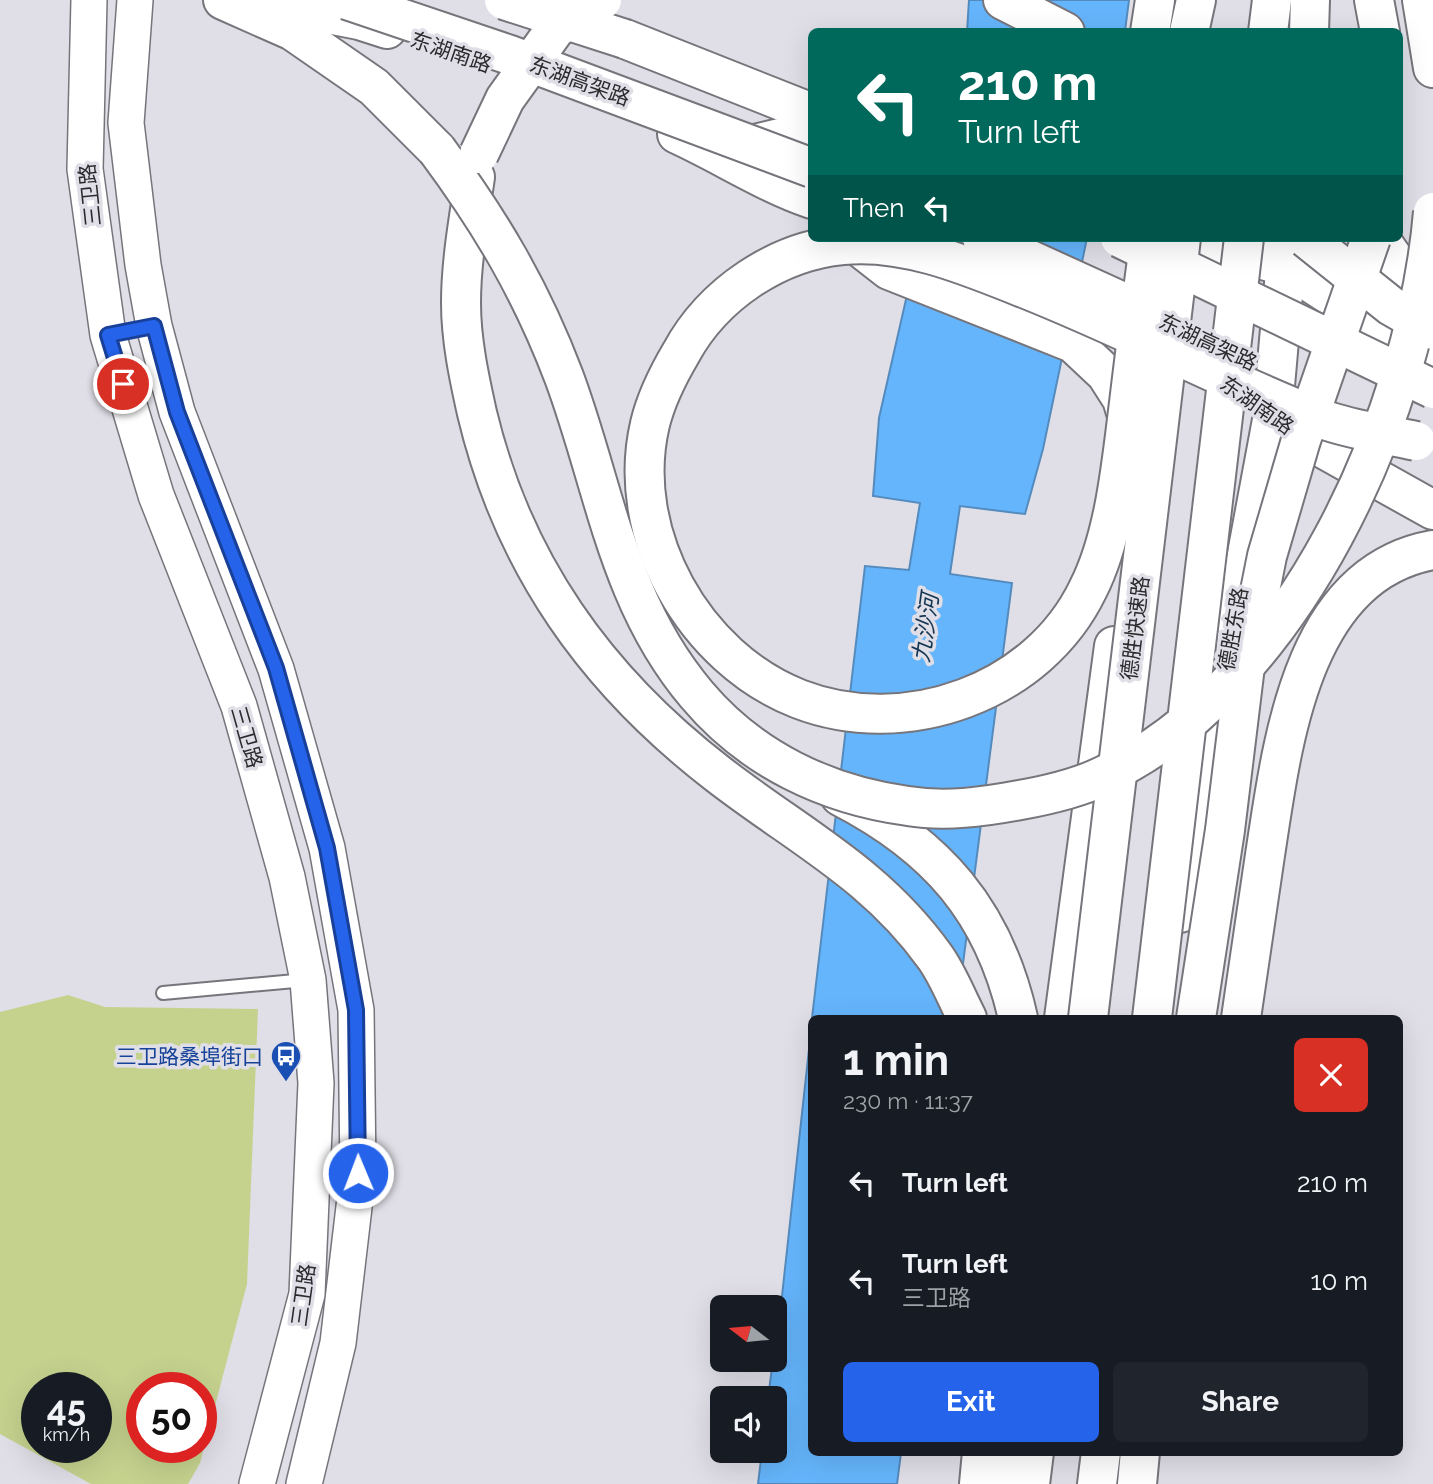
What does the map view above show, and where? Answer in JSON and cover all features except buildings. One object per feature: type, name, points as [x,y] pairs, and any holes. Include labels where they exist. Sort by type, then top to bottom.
[{"type":"main road","name":"三卫路","points":[[89,0],[85,169],[108,335],[156,495],[239,706],[287,877],[308,980],[316,1083],[307,1294],[257,1484]]},
{"type":"main road","name":"三卫路","points":[[135,0],[126,123],[142,265],[154,326],[177,412],[276,668],[327,848],[356,1010],[358,1173],[338,1343],[304,1484]]},
{"type":"main road","points":[[223,0],[293,31],[374,87],[437,150],[485,215],[527,289],[565,379],[598,495],[634,592],[664,650],[698,696],[734,732],[773,761],[881,817],[917,844],[957,882],[998,954],[1017,1015]]},
{"type":"main road","name":"东湖南路","points":[[256,0],[359,20],[625,112],[802,185]]},
{"type":"main road","name":"东湖高架路","points":[[347,0],[510,55],[802,185]]},
{"type":"main road","points":[[503,0],[625,39],[808,111]]},
{"type":"main road","points":[[602,0],[556,28],[505,99],[479,154],[465,238],[461,304],[467,370],[488,458],[516,528],[557,607],[604,668],[654,722],[719,775],[852,868],[902,914],[937,960],[965,1015]]},
{"type":"main road","points":[[1003,0],[1057,28]]},
{"type":"main road","points":[[1151,28],[1155,0]]},
{"type":"main road","points":[[1190,28],[1197,0]]},
{"type":"main road","points":[[1195,28],[1197,0]]},
{"type":"main road","points":[[1206,28],[1210,0]]},
{"type":"main road","points":[[1268,28],[1272,0]]},
{"type":"main road","points":[[1309,28],[1310,0]]},
{"type":"main road","points":[[1374,0],[1379,28]]},
{"type":"main road","points":[[1422,0],[1433,68]]},
{"type":"main road","points":[[719,153],[780,138],[808,136]]},
{"type":"main road","points":[[814,783],[889,804],[927,809],[996,804],[1051,794],[1104,776],[1166,737],[1232,683],[1276,628],[1307,580],[1346,513],[1379,441],[1416,320],[1433,212]]},
{"type":"main road","points":[[853,242],[889,270],[1073,343],[1106,374],[1122,398],[1141,462]]},
{"type":"main road","name":"东湖南路","points":[[936,242],[1094,301],[1159,332],[1272,420],[1433,510]]},
{"type":"main road","name":"东湖高架路","points":[[991,242],[1425,445]]},
{"type":"main road","points":[[1128,242],[1433,388]]},
{"type":"main road","points":[[1150,242],[1140,318],[1138,332],[1137,337],[1136,345],[1118,492],[1091,585],[1073,617],[1027,666],[988,691],[959,702],[896,711],[827,708],[797,698],[761,679],[729,655],[695,621],[673,584],[646,505],[645,468],[650,424],[667,376],[688,339],[716,306],[739,285],[807,250],[846,244],[878,244],[963,264],[1048,297],[1136,337],[1137,337],[1149,342],[1238,381],[1326,421],[1425,445]]},
{"type":"main road","points":[[1064,1015],[1159,332],[1179,242]]},
{"type":"main road","name":"德胜快速路","points":[[1088,1015],[1180,242]]},
{"type":"main road","points":[[1230,242],[1293,247],[1433,330]]},
{"type":"main road","points":[[1152,1015],[1244,242]]},
{"type":"main road","points":[[1196,1015],[1225,830],[1245,666],[1267,556],[1301,440],[1370,242]]},
{"type":"main road","points":[[1382,242],[1401,269],[1433,292]]},
{"type":"main road","points":[[1293,247],[1433,362]]},
{"type":"main road","name":"德胜东路","points":[[1167,1015],[1175,941],[1272,420],[1293,247]]},
{"type":"main road","points":[[108,335],[154,326]]},
{"type":"main road","points":[[1241,1015],[1286,731],[1300,682],[1319,639],[1342,606],[1373,575],[1409,554],[1433,550]]},
{"type":"main road","points":[[979,1484],[982,1456]]},
{"type":"main road","points":[[1007,1484],[1010,1456]]},
{"type":"main road","points":[[1031,1484],[1034,1456]]},
{"type":"main road","points":[[1097,1484],[1100,1456]]},
{"type":"lane","points":[[163,993],[308,980]]},
{"type":"green space","points":[[68,995],[105,1007],[258,1009],[247,1284],[217,1398],[217,1372],[126,1372],[126,1463],[200,1463],[188,1484],[91,1484],[53,1463],[112,1463],[112,1372],[21,1372],[21,1446],[0,1434],[0,1012]]},
{"type":"water","points":[[969,0],[1129,0],[1125,28],[967,28]]},
{"type":"water","name":"九沙河","points":[[919,242],[1086,242],[1043,449],[1025,514],[960,506],[950,574],[1012,583],[956,1015],[812,1015],[865,566],[909,570],[920,503],[873,496],[879,418]]},
{"type":"water","points":[[808,1059],[808,1456],[901,1456],[897,1484],[758,1484],[761,1463],[787,1463],[787,1386],[770,1386],[771,1372],[788,1372],[788,1295],[782,1295]]},
{"type":"place","name":"三卫路桑埠街口","points":[[286,1083]]},
{"type":"route","points":[[123,384],[108,335],[154,326],[177,412],[276,668],[327,848],[356,1010],[358,1173]]}]
